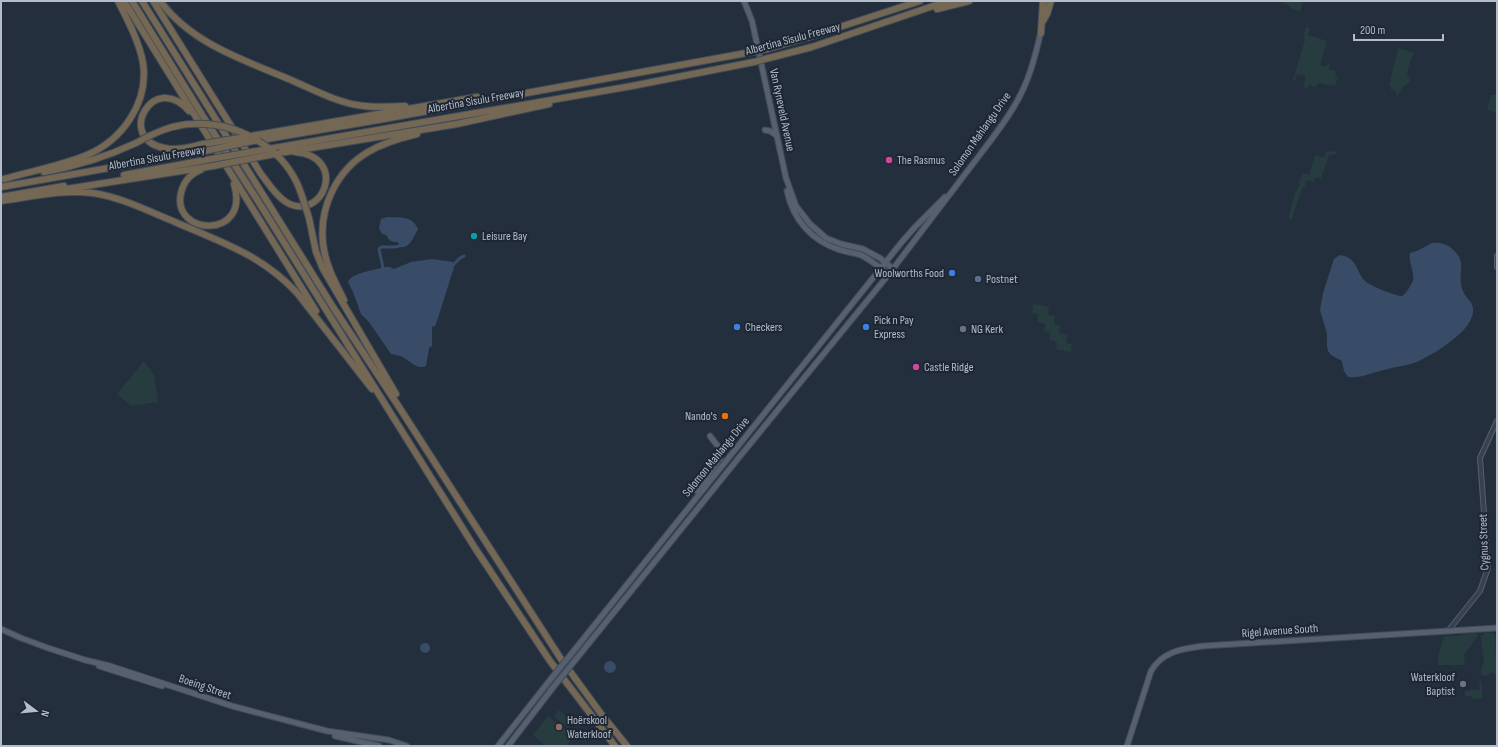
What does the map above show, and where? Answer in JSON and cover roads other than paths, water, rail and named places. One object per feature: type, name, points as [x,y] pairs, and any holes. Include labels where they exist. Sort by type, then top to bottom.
[{"type":"highway","points":[[3,179],[75,160],[87,155],[115,138],[132,117],[141,92],[143,66],[136,39],[118,1]]},
{"type":"highway","points":[[124,1],[209,140],[337,343]]},
{"type":"highway","points":[[132,1],[475,548],[550,661],[615,746]]},
{"type":"highway","points":[[142,1],[333,307],[561,659],[627,746]]},
{"type":"highway","points":[[153,1],[261,174],[276,194],[285,201],[298,206],[304,206],[314,202],[321,196],[325,189],[327,181],[324,168],[320,162],[308,154],[283,152]]},
{"type":"highway","points":[[160,1],[176,20],[206,42],[230,54],[346,102],[377,107],[451,101]]},
{"type":"highway","points":[[865,19],[909,1]]},
{"type":"highway","name":"Albertina Sisulu Freeway","points":[[1,187],[259,137],[632,74],[767,49],[920,1]]},
{"type":"highway","name":"Albertina Sisulu Freeway","points":[[1,197],[212,164],[274,148],[632,86],[754,62],[812,47],[948,1]]},
{"type":"highway","points":[[867,29],[968,1]]},
{"type":"highway","points":[[1041,33],[1044,1]]},
{"type":"highway","points":[[1043,21],[1051,1]]},
{"type":"highway","points":[[259,137],[451,101],[632,74]]},
{"type":"highway","points":[[354,322],[329,268],[323,243],[323,220],[327,204],[334,187],[343,173],[355,161],[384,144],[402,138],[457,124],[632,86]]},
{"type":"highway","points":[[204,148],[171,149],[153,144],[142,132],[140,121],[143,111],[157,99],[168,98],[175,100],[181,103],[188,110],[209,140]]},
{"type":"highway","points":[[3,179],[91,162],[110,155],[164,129],[193,124],[226,127],[247,135],[266,146],[289,170],[299,188],[309,218],[316,252],[323,269],[439,470]]},
{"type":"highway","points":[[1,201],[85,185],[457,124]]},
{"type":"highway","points":[[212,164],[190,176],[183,185],[180,196],[183,210],[187,217],[191,221],[203,226],[216,226],[222,223],[235,209],[237,201],[236,192],[225,165]]},
{"type":"highway","points":[[1,201],[51,194],[90,193],[120,200],[139,207],[246,253],[273,270],[297,293],[395,419]]},
{"type":"main road","name":"Van Ryneveld Avenue","points":[[744,1],[752,21],[786,178],[796,206],[810,224],[826,238],[841,244],[863,249],[886,262],[891,272]]},
{"type":"main road","name":"Solomon Mahlangu Drive","points":[[508,746],[741,454],[891,272],[985,148],[1020,96],[1032,68],[1047,1]]},
{"type":"main road","points":[[765,130],[770,131],[777,136]]},
{"type":"main road","name":"Van Ryneveld Avenue","points":[[786,178],[787,192],[792,208],[801,224],[807,230],[823,244],[860,255],[881,268],[891,272]]},
{"type":"main road","name":"Solomon Mahlangu Drive","points":[[499,745],[668,532],[881,268],[915,227],[956,186]]},
{"type":"main road","points":[[668,532],[720,458],[720,449],[710,436]]},
{"type":"main road","name":"Rigel Avenue South","points":[[1127,746],[1151,671],[1158,660],[1178,650],[1203,646],[1497,628]]},
{"type":"main road","name":"Boeing Street","points":[[1,630],[22,641],[212,703],[327,734],[379,746]]},
{"type":"main road","name":"Boeing Street","points":[[1,630],[48,648],[117,668],[232,706],[327,731],[389,740],[407,746]]},
{"type":"street","points":[[1497,256],[1497,267]]},
{"type":"street","name":"Cygnus Street","points":[[1448,631],[1480,591],[1488,568],[1480,458],[1497,421]]},
{"type":"water","points":[[387,217],[405,218],[412,221],[418,229],[409,244],[400,247],[398,242],[390,241],[386,235],[382,234],[379,228],[381,219]]},
{"type":"water","points":[[1432,243],[1444,244],[1450,247],[1459,257],[1461,262],[1462,289],[1471,302],[1473,309],[1471,319],[1462,332],[1429,356],[1414,363],[1362,376],[1348,377],[1344,371],[1342,361],[1331,355],[1328,351],[1327,334],[1320,310],[1323,293],[1334,259],[1340,255],[1350,259],[1356,265],[1367,283],[1389,293],[1402,296],[1413,281],[1410,253]]},
{"type":"water","points":[[432,259],[453,262],[454,267],[438,318],[435,326],[432,327],[432,346],[429,348],[426,366],[420,367],[403,357],[391,354],[369,322],[361,314],[348,282],[354,276],[364,272],[385,267],[394,269],[411,262]]},
{"type":"water","points":[[423,643],[427,643],[429,644],[429,652],[423,653],[420,650],[420,646]]},
{"type":"water","points":[[608,661],[612,661],[616,667],[612,673],[608,673],[604,669],[604,665]]},
{"type":"waterway","points":[[383,268],[379,249],[381,247],[399,246]]},
{"type":"waterway","points":[[453,265],[464,256]]},
{"type":"place","name":"The Rasmus","points":[[889,160]]},
{"type":"place","name":"Leisure Bay","points":[[474,236]]},
{"type":"place","name":"Woolworths Food","points":[[952,273]]},
{"type":"place","name":"Postnet","points":[[978,279]]},
{"type":"place","name":"Checkers","points":[[737,327]]},
{"type":"place","name":"Pick n Pay Express","points":[[866,327]]},
{"type":"place","name":"NG Kerk","points":[[963,329]]},
{"type":"place","name":"Castle Ridge","points":[[916,367]]},
{"type":"place","name":"Nando's","points":[[725,416]]},
{"type":"place","name":"Waterkloof Baptist","points":[[1463,684]]},
{"type":"place","name":"Hoërskool Waterkloof","points":[[559,727]]}]
